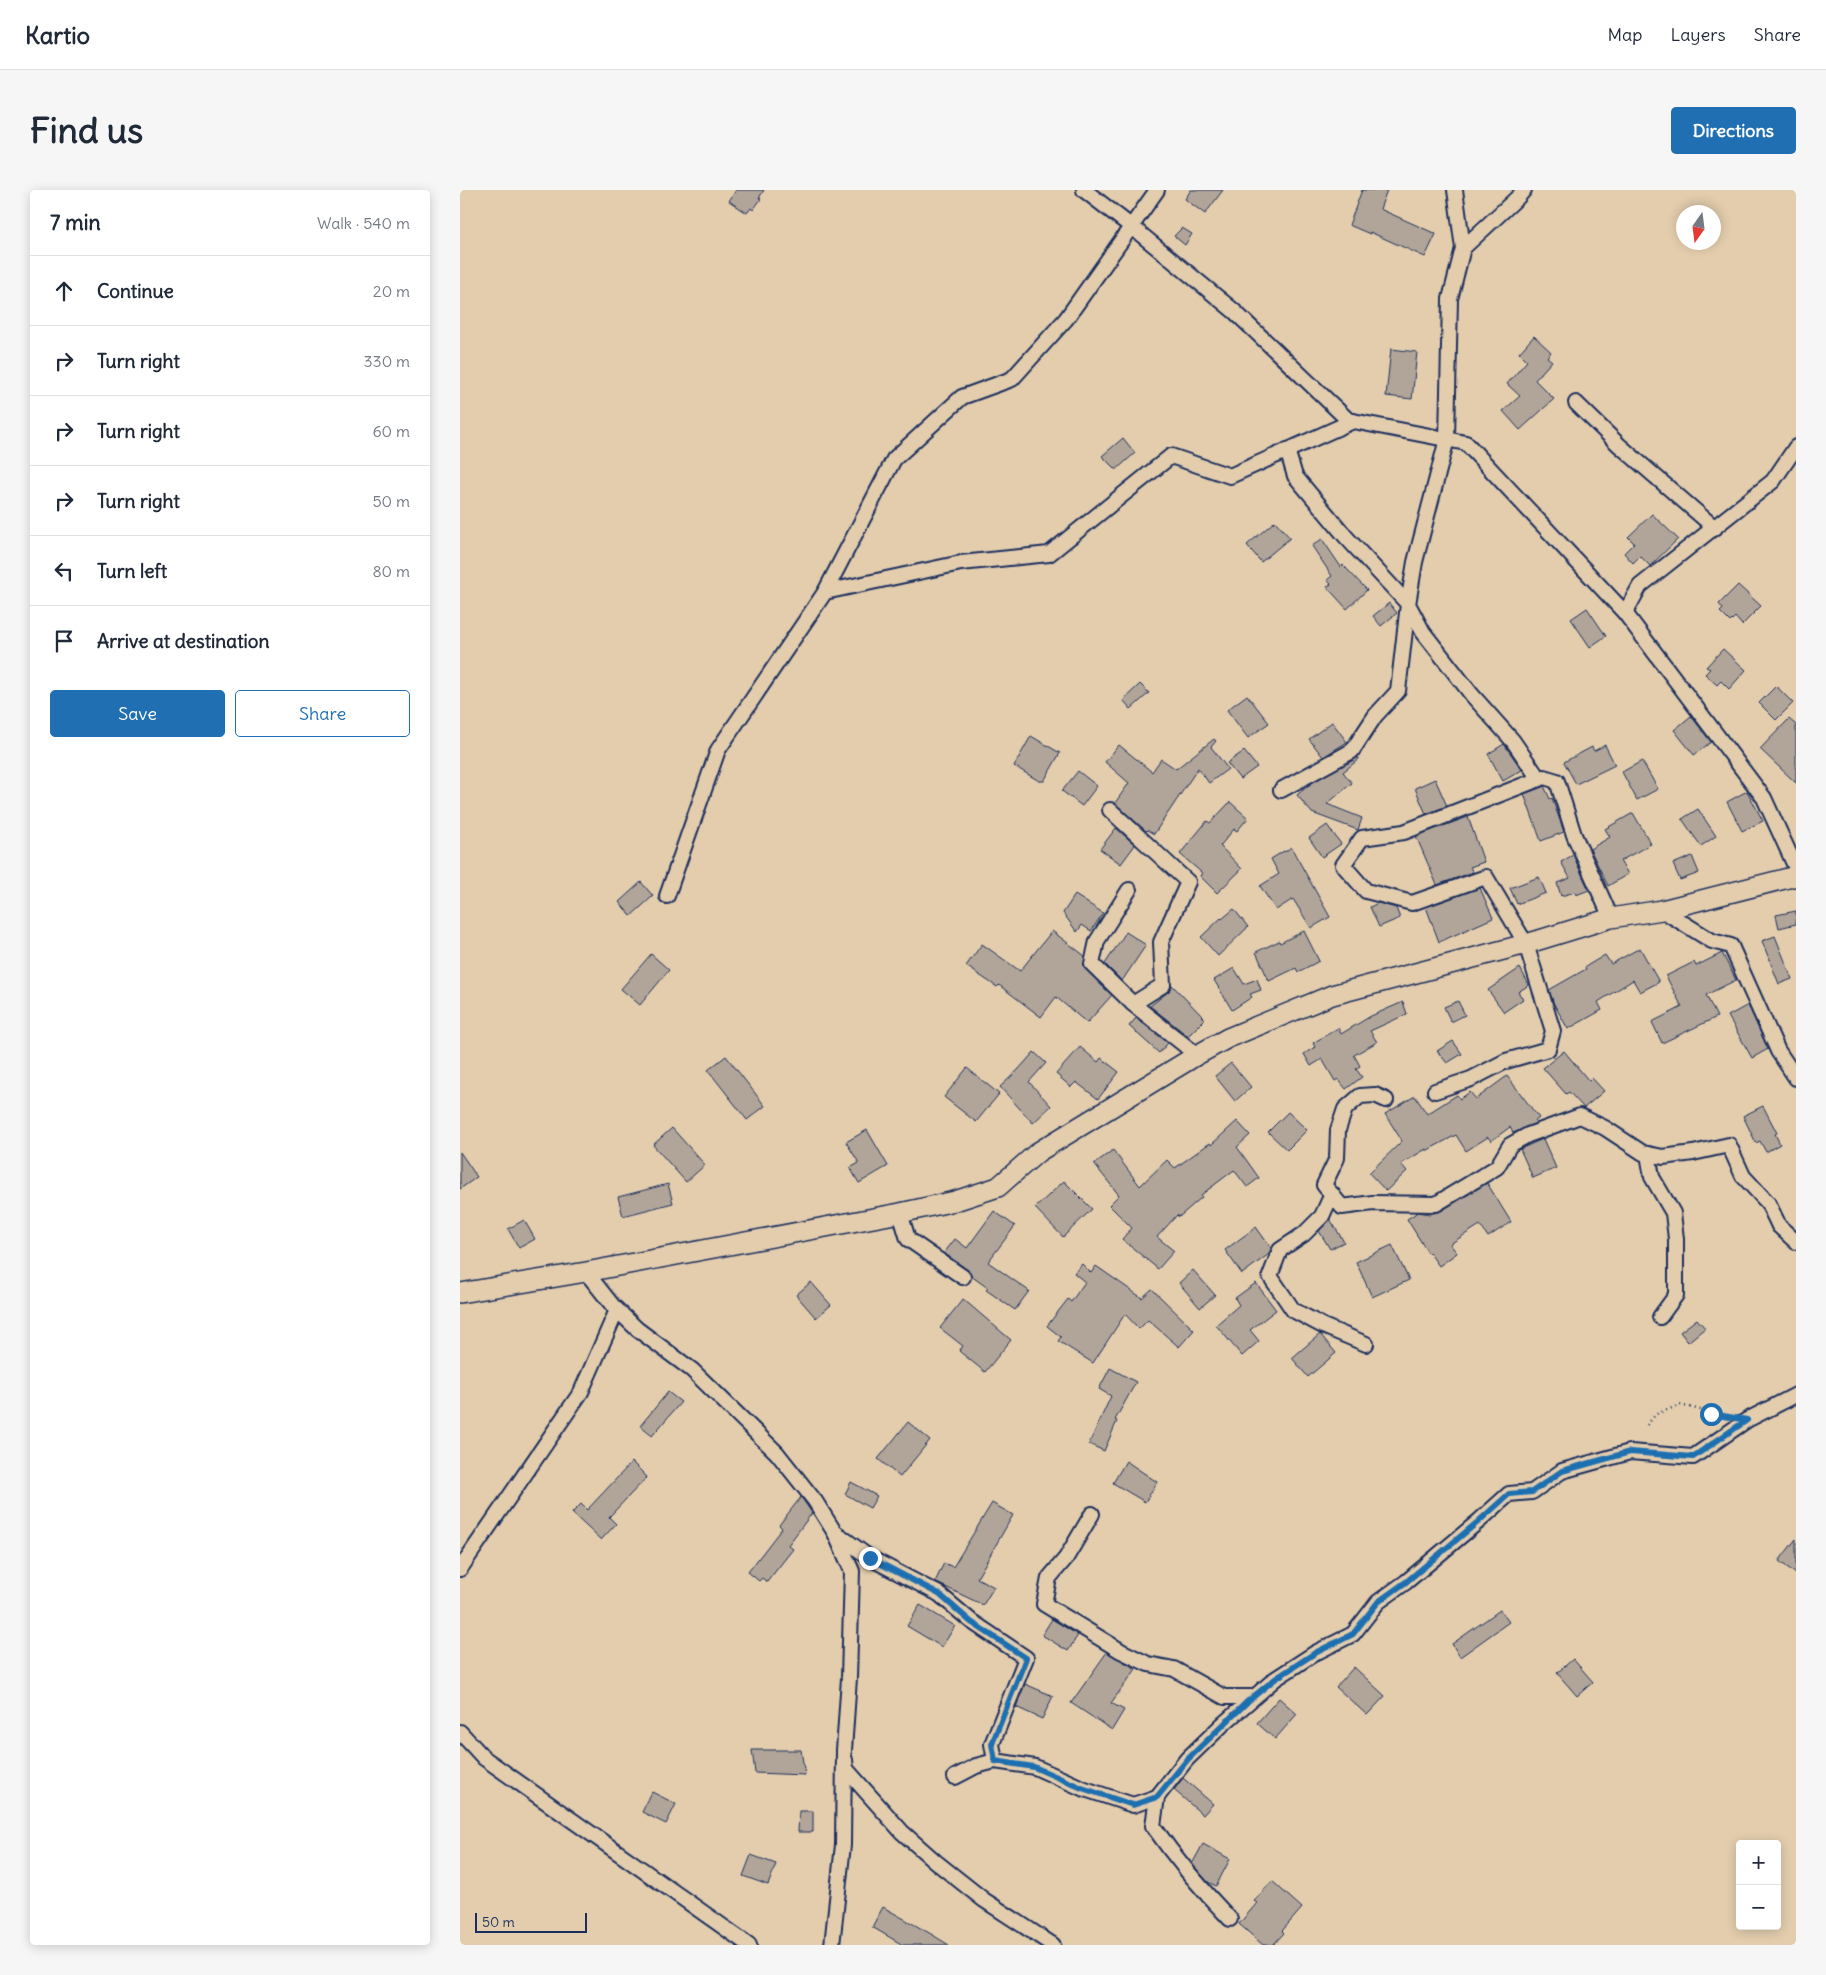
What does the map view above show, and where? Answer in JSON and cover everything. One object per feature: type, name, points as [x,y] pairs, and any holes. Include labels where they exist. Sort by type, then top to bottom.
[{"type":"main road","points":[[460,1293],[586,1272],[900,1213],[998,1187],[1038,1152],[1197,1055],[1228,1038],[1332,995],[1526,944],[1611,918],[1662,910],[1796,876]]},
{"type":"street","points":[[1084,190],[1132,226],[1234,312],[1348,420],[1466,443],[1625,613],[1764,798],[1796,868]]},
{"type":"street","points":[[667,896],[718,750],[825,592],[894,459],[962,397],[1012,379],[1066,319],[1158,190]]},
{"type":"street","points":[[1281,790],[1352,751],[1375,716],[1398,690],[1415,562],[1447,439],[1450,299],[1462,248],[1455,190]]},
{"type":"street","points":[[1462,248],[1524,190]]},
{"type":"street","points":[[1576,403],[1619,444],[1715,528]]},
{"type":"street","points":[[825,592],[961,563],[1048,554],[1171,456],[1230,476],[1354,421]]},
{"type":"street","points":[[1625,613],[1640,586],[1773,481],[1796,447]]},
{"type":"street","points":[[1287,450],[1295,476],[1346,537],[1408,604],[1423,632],[1472,695],[1513,741],[1539,779]]},
{"type":"street","points":[[1435,1091],[1471,1079],[1506,1061],[1548,1049],[1553,1031],[1526,944],[1486,877],[1412,902],[1366,891],[1343,865],[1362,838],[1404,832],[1544,777],[1558,781],[1574,835],[1611,918]]},
{"type":"street","points":[[1110,810],[1188,882],[1161,942],[1163,985],[1133,1004]]},
{"type":"street","points":[[1128,890],[1097,941],[1092,964],[1133,1004],[1197,1055]]},
{"type":"street","points":[[1662,910],[1712,941],[1731,946],[1778,1051],[1796,1078]]},
{"type":"street","points":[[1386,1100],[1375,1095],[1360,1096],[1345,1109],[1338,1130],[1337,1158],[1324,1185],[1342,1207],[1373,1203],[1436,1204],[1497,1167],[1510,1146],[1528,1135],[1580,1116],[1605,1128],[1643,1153],[1663,1157],[1729,1145],[1743,1176],[1768,1203],[1779,1226],[1796,1242]]},
{"type":"street","points":[[1648,1154],[1652,1177],[1672,1213],[1676,1239],[1676,1295],[1660,1318]]},
{"type":"street","points":[[1332,1194],[1322,1216],[1304,1234],[1280,1250],[1270,1276],[1293,1310],[1323,1326],[1366,1344]]},
{"type":"street","points":[[900,1213],[908,1239],[963,1277]]},
{"type":"street","points":[[586,1272],[617,1310],[637,1329],[692,1370],[777,1453],[816,1501],[836,1533],[852,1571],[849,1678],[844,1750],[843,1845],[832,1945]]},
{"type":"street","points":[[460,1569],[581,1392],[617,1310]]},
{"type":"street","points":[[1230,1919],[1174,1857],[1153,1826],[1157,1797],[1188,1759],[1253,1697],[1275,1679],[1315,1653],[1353,1634],[1378,1602],[1406,1582],[1509,1494],[1532,1492],[1562,1471],[1630,1452],[1693,1457],[1747,1420],[1796,1395]]},
{"type":"street","points":[[1092,1514],[1066,1558],[1049,1578],[1044,1604],[1121,1652],[1148,1664],[1174,1669],[1224,1697],[1253,1697]]},
{"type":"street","points":[[836,1533],[870,1558],[939,1594],[971,1622],[1026,1658],[992,1744],[995,1761]]},
{"type":"street","points":[[460,1732],[484,1758],[749,1945]]},
{"type":"street","points":[[844,1750],[846,1769],[902,1832],[984,1900],[1053,1945]]},
{"type":"street","points":[[955,1777],[976,1766],[995,1761],[1034,1767],[1082,1788],[1133,1805],[1157,1797]]},
{"type":"path","points":[[1647,1425],[1656,1414],[1680,1405],[1711,1414],[1747,1420]]},
{"type":"building","points":[[736,190],[764,190],[759,198],[761,199],[753,210],[751,208],[747,213],[729,201]]},
{"type":"building","points":[[1191,190],[1223,190],[1205,214],[1185,199]]},
{"type":"building","points":[[1362,190],[1387,190],[1380,209],[1436,234],[1425,257],[1370,232],[1370,234],[1349,225]]},
{"type":"building","points":[[1182,228],[1192,234],[1185,245],[1174,236]]},
{"type":"building","points":[[1534,336],[1551,352],[1547,357],[1552,361],[1535,380],[1554,399],[1520,430],[1503,411],[1520,396],[1507,384],[1527,361],[1519,353]]},
{"type":"building","points":[[1391,349],[1417,352],[1412,399],[1386,396]]},
{"type":"building","points":[[1123,438],[1135,453],[1116,470],[1102,456]]},
{"type":"building","points":[[1652,514],[1678,539],[1650,566],[1640,556],[1633,563],[1624,553],[1634,543],[1628,537]]},
{"type":"building","points":[[1275,521],[1290,538],[1261,562],[1247,545]]},
{"type":"building","points":[[1322,539],[1341,567],[1343,565],[1367,590],[1347,609],[1327,587],[1331,584],[1327,580],[1332,576],[1312,546]]},
{"type":"building","points":[[1738,585],[1761,606],[1742,625],[1735,617],[1730,622],[1720,612],[1723,609],[1719,604]]},
{"type":"building","points":[[1389,603],[1397,613],[1381,626],[1373,616]]},
{"type":"building","points":[[1587,608],[1606,636],[1590,647],[1571,619]]},
{"type":"building","points":[[1723,649],[1746,670],[1729,689],[1721,681],[1717,685],[1705,674],[1710,669],[1706,667]]},
{"type":"building","points":[[1140,684],[1149,693],[1131,709],[1123,700]]},
{"type":"building","points":[[1776,686],[1793,703],[1776,720],[1759,703]]},
{"type":"building","points":[[1247,695],[1269,723],[1248,738],[1227,710]]},
{"type":"building","points":[[1691,716],[1711,742],[1694,755],[1674,730]]},
{"type":"building","points":[[1789,719],[1796,725],[1796,783],[1760,749]]},
{"type":"building","points":[[1332,722],[1347,742],[1323,757],[1309,739]]},
{"type":"building","points":[[1031,736],[1060,753],[1044,781],[1039,781],[1014,766]]},
{"type":"building","points":[[1214,739],[1216,741],[1211,747],[1228,769],[1209,783],[1198,768],[1154,834],[1146,831],[1115,803],[1129,783],[1105,762],[1119,745],[1152,772],[1161,759],[1176,769]]},
{"type":"building","points":[[1504,744],[1522,770],[1503,781],[1488,754]]},
{"type":"building","points":[[1605,745],[1615,765],[1576,784],[1564,762],[1592,747],[1594,751]]},
{"type":"building","points":[[1244,751],[1257,767],[1240,779],[1227,763]]},
{"type":"building","points":[[1358,757],[1359,759],[1343,772],[1352,783],[1327,804],[1362,818],[1358,830],[1312,813],[1297,795],[1313,782]]},
{"type":"building","points":[[1642,761],[1658,789],[1637,800],[1622,772]]},
{"type":"building","points":[[1078,771],[1097,786],[1082,806],[1062,791]]},
{"type":"building","points":[[1435,779],[1447,806],[1426,814],[1415,788]]},
{"type":"building","points":[[1544,786],[1550,799],[1552,798],[1564,832],[1541,841],[1524,794]]},
{"type":"building","points":[[1747,791],[1763,821],[1742,831],[1727,802]]},
{"type":"building","points":[[1230,802],[1248,818],[1237,831],[1234,829],[1220,846],[1242,869],[1217,893],[1200,876],[1202,873],[1180,854],[1207,821],[1210,823]]},
{"type":"building","points":[[1698,809],[1716,836],[1701,846],[1682,819]]},
{"type":"building","points":[[1633,813],[1651,844],[1620,861],[1628,874],[1608,886],[1590,849],[1610,837],[1605,829]]},
{"type":"building","points":[[1468,817],[1484,862],[1470,867],[1473,872],[1437,885],[1416,836]]},
{"type":"building","points":[[1327,825],[1341,844],[1322,857],[1309,838]]},
{"type":"building","points":[[1116,828],[1135,845],[1121,864],[1100,849]]},
{"type":"building","points":[[1291,847],[1330,917],[1311,928],[1293,899],[1276,910],[1260,886],[1279,874],[1271,859]]},
{"type":"building","points":[[1573,855],[1589,890],[1576,895],[1575,892],[1561,896],[1557,883],[1570,878],[1561,862]]},
{"type":"building","points":[[1692,856],[1699,873],[1680,880],[1673,864]]},
{"type":"building","points":[[1539,877],[1546,893],[1517,904],[1510,888]]},
{"type":"building","points":[[641,882],[653,896],[631,916],[619,902]]},
{"type":"building","points":[[1480,888],[1493,918],[1439,942],[1426,907]]},
{"type":"building","points":[[1075,895],[1103,913],[1091,931],[1082,925],[1077,932],[1063,913]]},
{"type":"building","points":[[1378,903],[1396,908],[1400,918],[1379,927],[1370,907]]},
{"type":"building","points":[[1234,909],[1248,927],[1218,956],[1201,937],[1221,918]]},
{"type":"building","points":[[1796,911],[1796,924],[1779,928],[1776,915]]},
{"type":"building","points":[[1052,931],[1085,956],[1084,966],[1086,970],[1112,995],[1087,1023],[1056,997],[1041,1017],[999,985],[997,987],[966,966],[982,944],[1020,971]]},
{"type":"building","points":[[1304,931],[1319,961],[1298,972],[1296,968],[1269,981],[1256,952]]},
{"type":"building","points":[[1126,932],[1146,945],[1122,981],[1105,964]]},
{"type":"building","points":[[1775,936],[1792,979],[1779,984],[1762,941]]},
{"type":"building","points":[[1640,948],[1659,982],[1640,992],[1633,980],[1598,1002],[1602,1010],[1568,1029],[1554,1004],[1549,990],[1586,969],[1585,967],[1605,955],[1611,964]]},
{"type":"building","points":[[1722,953],[1736,980],[1706,995],[1717,1017],[1662,1043],[1652,1022],[1682,1007],[1666,976],[1694,962],[1696,966]]},
{"type":"building","points":[[651,954],[669,970],[640,1005],[621,989]]},
{"type":"building","points":[[1234,968],[1244,984],[1257,979],[1261,990],[1250,994],[1252,997],[1232,1010],[1214,980]]},
{"type":"building","points":[[1520,968],[1529,985],[1518,992],[1523,999],[1504,1012],[1488,990]]},
{"type":"building","points":[[1172,985],[1205,1019],[1188,1036],[1150,1006],[1168,992]]},
{"type":"building","points":[[1458,1001],[1465,1015],[1451,1022],[1444,1007]]},
{"type":"building","points":[[1403,1002],[1407,1014],[1370,1031],[1377,1042],[1354,1055],[1360,1066],[1356,1069],[1362,1077],[1346,1089],[1338,1079],[1335,1081],[1322,1059],[1311,1066],[1304,1054],[1315,1047],[1313,1043],[1338,1028],[1341,1034],[1371,1016]]},
{"type":"building","points":[[1748,1005],[1768,1049],[1752,1058],[1728,1016]]},
{"type":"building","points":[[1136,1018],[1168,1043],[1159,1053],[1129,1026]]},
{"type":"building","points":[[1453,1041],[1462,1054],[1447,1063],[1437,1051]]},
{"type":"building","points":[[1080,1047],[1098,1062],[1101,1058],[1119,1072],[1098,1099],[1076,1082],[1071,1087],[1056,1074]]},
{"type":"building","points":[[1564,1051],[1589,1081],[1592,1078],[1604,1091],[1584,1108],[1569,1092],[1566,1094],[1543,1068]]},
{"type":"building","points":[[1034,1052],[1046,1063],[1029,1082],[1051,1106],[1033,1123],[1000,1087]]},
{"type":"building","points":[[726,1056],[765,1106],[747,1120],[708,1070]]},
{"type":"building","points":[[1231,1063],[1251,1087],[1235,1101],[1215,1076]]},
{"type":"building","points":[[967,1068],[999,1094],[976,1122],[944,1097]]},
{"type":"building","points":[[1507,1076],[1539,1118],[1535,1121],[1536,1123],[1513,1133],[1510,1127],[1491,1141],[1488,1137],[1466,1151],[1456,1135],[1426,1151],[1426,1149],[1401,1164],[1407,1171],[1386,1191],[1369,1173],[1402,1141],[1385,1114],[1415,1096],[1427,1114],[1457,1095],[1460,1099],[1470,1092],[1476,1099]]},
{"type":"building","points":[[1763,1106],[1777,1133],[1775,1134],[1780,1144],[1766,1152],[1760,1141],[1756,1143],[1743,1116]]},
{"type":"building","points":[[1288,1112],[1307,1130],[1287,1150],[1268,1132]]},
{"type":"building","points":[[1237,1121],[1250,1135],[1237,1147],[1259,1178],[1247,1187],[1234,1170],[1201,1195],[1202,1197],[1179,1217],[1177,1215],[1157,1237],[1174,1251],[1158,1269],[1122,1239],[1132,1228],[1109,1205],[1119,1195],[1094,1164],[1113,1150],[1140,1186],[1167,1160],[1175,1168],[1210,1143],[1211,1145]]},
{"type":"building","points":[[672,1128],[705,1165],[686,1182],[653,1145]]},
{"type":"building","points":[[867,1130],[888,1166],[859,1183],[850,1168],[859,1163],[846,1142]]},
{"type":"building","points":[[1543,1139],[1556,1168],[1533,1178],[1520,1149]]},
{"type":"building","points":[[460,1152],[477,1177],[460,1189]]},
{"type":"building","points":[[1064,1181],[1092,1209],[1063,1237],[1035,1208]]},
{"type":"building","points":[[1487,1183],[1511,1222],[1488,1237],[1480,1225],[1450,1244],[1457,1253],[1439,1266],[1428,1253],[1407,1219],[1418,1212],[1430,1214],[1441,1211]]},
{"type":"building","points":[[668,1184],[673,1203],[623,1216],[618,1197]]},
{"type":"building","points":[[994,1211],[1015,1226],[988,1262],[1029,1291],[1015,1310],[986,1290],[988,1288],[971,1276],[968,1270],[944,1253],[955,1239],[967,1248]]},
{"type":"building","points":[[1330,1219],[1344,1242],[1330,1249],[1319,1231]]},
{"type":"building","points":[[524,1220],[535,1239],[519,1248],[508,1229]]},
{"type":"building","points":[[1256,1227],[1271,1248],[1269,1254],[1242,1274],[1225,1250]]},
{"type":"building","points":[[1392,1245],[1409,1280],[1372,1297],[1356,1262]]},
{"type":"building","points":[[1082,1264],[1091,1273],[1096,1266],[1142,1298],[1152,1289],[1194,1330],[1179,1347],[1148,1320],[1139,1329],[1125,1314],[1093,1363],[1058,1341],[1061,1337],[1047,1326],[1068,1299],[1071,1302],[1085,1282],[1074,1273]]},
{"type":"building","points":[[1193,1270],[1215,1295],[1200,1308],[1179,1283]]},
{"type":"building","points":[[811,1282],[831,1305],[816,1318],[796,1295]]},
{"type":"building","points":[[1256,1283],[1276,1310],[1250,1330],[1259,1341],[1242,1356],[1216,1325],[1239,1305],[1235,1298]]},
{"type":"building","points":[[963,1299],[1011,1340],[985,1372],[959,1351],[963,1346],[940,1328]]},
{"type":"building","points":[[1697,1319],[1705,1328],[1688,1342],[1680,1332]]},
{"type":"building","points":[[1320,1334],[1336,1353],[1308,1377],[1292,1358]]},
{"type":"building","points":[[1110,1368],[1136,1382],[1115,1420],[1117,1421],[1104,1451],[1089,1444],[1111,1396],[1099,1389]]},
{"type":"building","points":[[668,1392],[681,1402],[652,1436],[640,1426]]},
{"type":"building","points":[[908,1422],[930,1440],[900,1477],[878,1459]]},
{"type":"building","points":[[1126,1461],[1157,1482],[1145,1502],[1113,1483]]},
{"type":"building","points":[[632,1462],[647,1477],[609,1517],[616,1524],[601,1540],[572,1513],[581,1504],[587,1510]]},
{"type":"building","points":[[851,1482],[877,1496],[870,1508],[845,1494]]},
{"type":"building","points":[[801,1497],[812,1513],[788,1545],[793,1549],[767,1582],[762,1578],[759,1581],[748,1572],[782,1528],[779,1525]]},
{"type":"building","points":[[992,1503],[1013,1515],[977,1578],[994,1587],[983,1605],[935,1582],[944,1563],[953,1567]]},
{"type":"building","points":[[1796,1539],[1796,1574],[1779,1561]]},
{"type":"building","points":[[920,1605],[955,1626],[942,1647],[907,1626]]},
{"type":"building","points":[[1500,1610],[1509,1622],[1460,1657],[1452,1644]]},
{"type":"building","points":[[1052,1619],[1078,1635],[1068,1651],[1042,1635]]},
{"type":"building","points":[[1107,1652],[1136,1669],[1111,1703],[1124,1710],[1112,1730],[1071,1703]]},
{"type":"building","points":[[1573,1659],[1593,1682],[1577,1696],[1557,1673]]},
{"type":"building","points":[[1354,1667],[1385,1696],[1367,1715],[1336,1687]]},
{"type":"building","points":[[1025,1684],[1053,1696],[1042,1719],[1016,1707]]},
{"type":"building","points":[[1279,1698],[1297,1714],[1275,1739],[1257,1723]]},
{"type":"building","points":[[752,1750],[801,1750],[805,1775],[755,1773]]},
{"type":"building","points":[[1183,1778],[1213,1804],[1203,1815],[1174,1790]]},
{"type":"building","points":[[652,1792],[676,1804],[666,1824],[642,1812]]},
{"type":"building","points":[[799,1811],[813,1811],[813,1832],[798,1832]]},
{"type":"building","points":[[1203,1844],[1230,1859],[1216,1886],[1208,1882],[1192,1864]]},
{"type":"building","points":[[751,1855],[776,1864],[768,1885],[743,1876]]},
{"type":"building","points":[[1272,1881],[1302,1908],[1282,1931],[1284,1933],[1273,1945],[1263,1945],[1239,1924],[1257,1903],[1254,1901]]},
{"type":"building","points":[[883,1907],[949,1945],[903,1945],[872,1927]]},
{"type":"route","points":[[870,1558],[939,1594],[971,1622],[1026,1658],[992,1744],[995,1761],[1034,1767],[1082,1788],[1133,1805],[1157,1797],[1188,1759],[1248,1701],[1275,1679],[1315,1653],[1353,1634],[1378,1602],[1406,1582],[1509,1494],[1532,1492],[1562,1471],[1630,1452],[1693,1457],[1747,1420],[1711,1414]]}]
